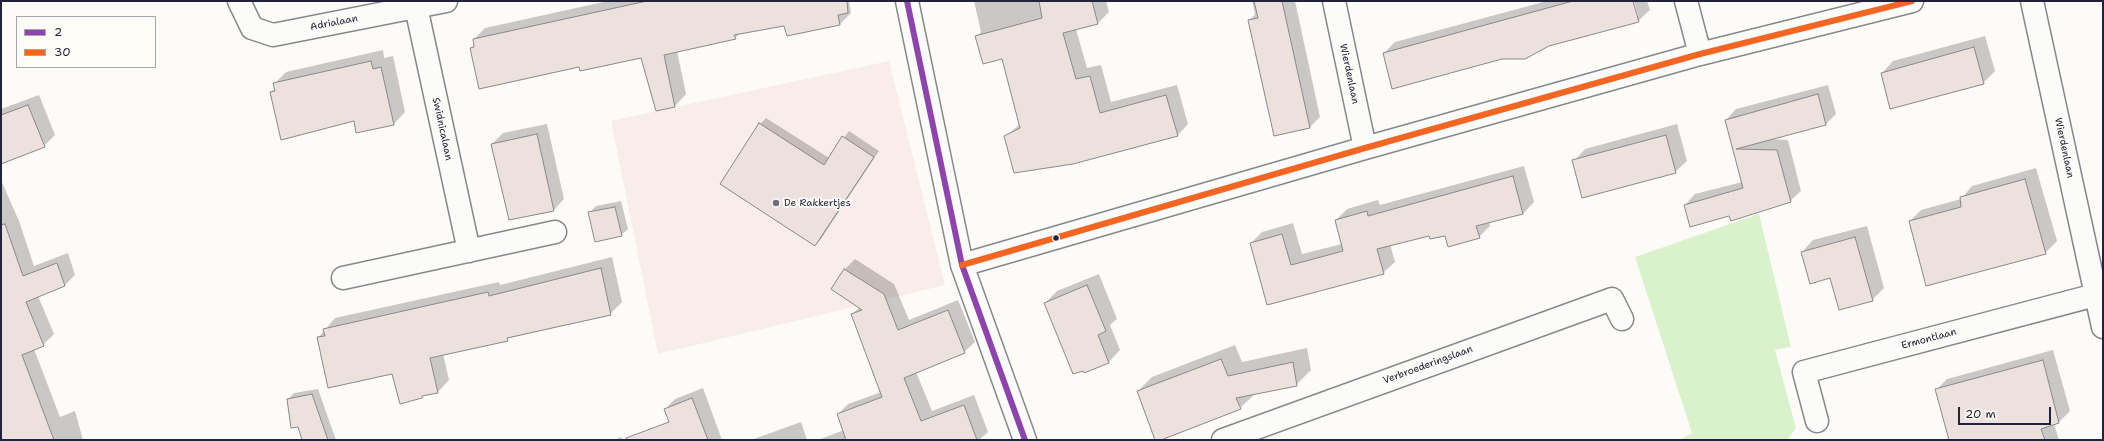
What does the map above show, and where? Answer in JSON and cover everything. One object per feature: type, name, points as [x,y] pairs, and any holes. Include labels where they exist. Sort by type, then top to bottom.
[{"type":"street","name":"Adrialaan","points":[[239,1],[252,28],[273,35],[446,1]]},
{"type":"street","points":[[907,1],[962,264],[1025,440]]},
{"type":"street","name":"Wierdenlaan","points":[[1334,1],[1365,148]]},
{"type":"street","points":[[1686,1],[1700,54]]},
{"type":"street","points":[[962,264],[1365,148],[1700,54],[1912,1]]},
{"type":"street","name":"Wierdenlaan","points":[[2032,1],[2099,294],[2103,328]]},
{"type":"street","name":"Swidnicalaan","points":[[416,7],[469,251]]},
{"type":"street","points":[[343,278],[555,232]]},
{"type":"street","name":"Ermontlaan","points":[[1817,422],[1804,372],[2099,294]]},
{"type":"street","name":"Verbroederingslaan","points":[[1224,440],[1612,299],[1622,319]]},
{"type":"shaded area","name":"De Rakkertjes","points":[[889,61],[945,285],[658,354],[611,121]]},
{"type":"green space","points":[[1759,214],[1791,347],[1775,350],[1796,428],[1787,440],[1679,440],[1692,433],[1635,257]]},
{"type":"building","points":[[647,1],[847,1],[848,13],[838,15],[840,25],[787,36],[784,26],[734,35],[736,39],[664,55],[675,107],[656,111],[641,58],[580,71],[579,67],[479,89],[470,48],[474,47],[473,39]]},
{"type":"building","points":[[1039,1],[1092,1],[1098,24],[1063,33],[1076,79],[1090,76],[1100,113],[1166,95],[1178,136],[1073,164],[1014,173],[1004,136],[1020,128],[1002,59],[983,64],[975,36],[1042,18]]},
{"type":"building","points":[[1254,1],[1282,1],[1310,128],[1274,136],[1248,20],[1258,18]]},
{"type":"building","points":[[1573,1],[1633,1],[1639,22],[1549,46],[1525,59],[1502,59],[1392,89],[1383,53]]},
{"type":"building","points":[[1974,47],[1984,84],[1890,109],[1881,73]]},
{"type":"building","points":[[371,61],[373,69],[381,67],[394,125],[356,133],[354,121],[281,140],[270,92],[275,91],[273,83]]},
{"type":"building","points":[[1818,94],[1826,125],[1736,149],[1777,150],[1791,202],[1731,221],[1729,216],[1690,227],[1684,205],[1743,188],[1725,120]]},
{"type":"building","points":[[28,105],[45,147],[1,164],[1,115]]},
{"type":"building","points":[[759,123],[824,165],[842,136],[874,157],[815,246],[720,184]]},
{"type":"building","points":[[537,134],[554,211],[509,220],[491,144]]},
{"type":"building","points":[[1666,135],[1676,173],[1582,198],[1572,160]]},
{"type":"building","points":[[1513,176],[1523,214],[1476,226],[1480,238],[1448,247],[1445,236],[1430,239],[1429,236],[1377,249],[1384,274],[1267,305],[1250,243],[1282,234],[1291,265],[1343,251],[1335,220],[1367,211],[1368,216]]},
{"type":"building","points":[[2025,179],[2046,254],[1926,286],[1909,221],[1961,207],[1960,197]]},
{"type":"building","points":[[615,207],[622,236],[595,242],[588,212]]},
{"type":"building","points":[[5,224],[23,276],[57,263],[65,286],[26,302],[44,346],[22,355],[54,440],[1,440],[1,225]]},
{"type":"building","points":[[1855,237],[1873,301],[1839,310],[1830,278],[1810,284],[1801,252]]},
{"type":"building","points":[[601,268],[611,315],[507,338],[508,341],[430,358],[438,393],[422,396],[422,398],[400,404],[392,374],[328,388],[317,337],[325,336],[323,329],[488,292],[489,296]]},
{"type":"building","points":[[844,269],[884,294],[898,330],[948,310],[965,353],[904,378],[921,421],[964,405],[977,440],[846,440],[837,414],[882,397],[851,314],[862,310],[831,289]]},
{"type":"building","points":[[1087,285],[1106,331],[1098,335],[1109,363],[1084,373],[1083,371],[1073,374],[1044,303]]},
{"type":"building","points":[[1221,359],[1228,376],[1293,362],[1297,386],[1236,398],[1241,409],[1161,440],[1155,440],[1137,391]]},
{"type":"building","points":[[2043,360],[2059,423],[2041,429],[2045,440],[1949,440],[1935,389]]},
{"type":"building","points":[[312,394],[328,440],[302,440],[298,427],[291,428],[287,399]]},
{"type":"building","points":[[692,398],[708,440],[627,440],[626,438],[669,422],[664,409]]},
{"type":"transit line","name":"2","points":[[907,1],[962,265],[1025,440]]},
{"type":"transit line","name":"30","points":[[962,265],[1365,148],[1700,54],[1912,1]]},
{"type":"place","name":"De Rakkertjes","points":[[776,203]]}]
